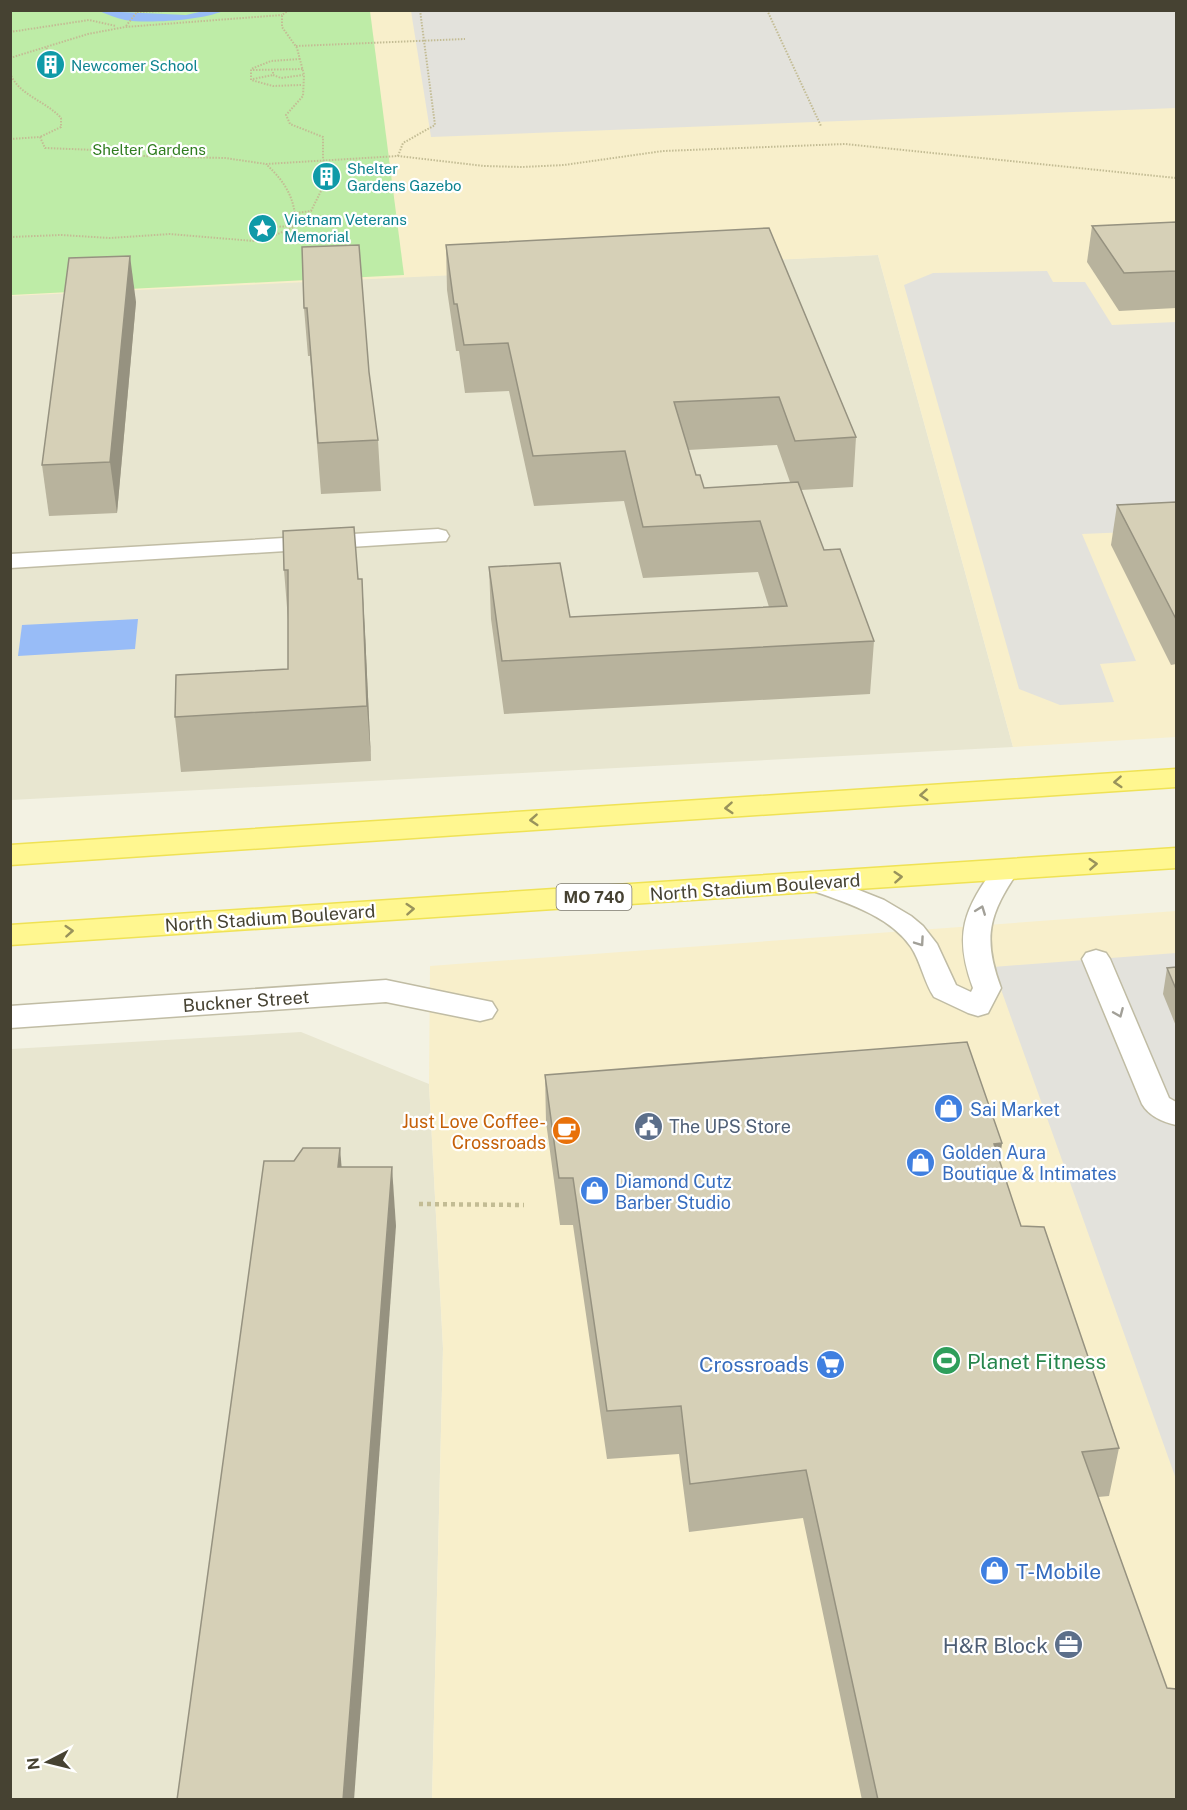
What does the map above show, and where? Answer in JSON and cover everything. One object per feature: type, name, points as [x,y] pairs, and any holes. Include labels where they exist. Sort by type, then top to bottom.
[{"type":"main road","points":[[10,855],[1176,778]]},
{"type":"main road","name":"North Stadium Boulevard","points":[[10,936],[1176,858]]},
{"type":"street","name":"Buckner Street","points":[[10,1017],[386,991],[480,1010]]},
{"type":"lane","points":[[10,561],[438,536]]},
{"type":"lane","points":[[816,883],[879,908],[909,927],[924,945],[944,991],[978,1006],[987,987],[978,968],[976,923],[982,905],[1006,870]]},
{"type":"lane","points":[[1096,959],[1157,1104],[1176,1115]]},
{"type":"path","points":[[10,58],[47,46],[124,27],[131,22],[136,12],[193,10]]},
{"type":"path","points":[[10,32],[89,20],[124,27],[282,15],[289,10]]},
{"type":"path","points":[[398,156],[403,143],[435,125],[420,10]]},
{"type":"path","points":[[767,10],[821,126]]},
{"type":"path","points":[[282,15],[283,31],[297,46],[303,69],[301,85],[303,96],[286,115],[290,123],[315,132],[323,140],[323,159],[327,168],[324,185],[311,211],[296,213]]},
{"type":"path","points":[[297,46],[465,39]]},
{"type":"path","points":[[46,55],[47,46]]},
{"type":"path","points":[[251,69],[271,61],[300,59]]},
{"type":"path","points":[[287,60],[290,68]]},
{"type":"path","points":[[271,61],[280,69]]},
{"type":"path","points":[[251,69],[273,73],[281,78],[303,75]]},
{"type":"path","points":[[251,69],[251,80]]},
{"type":"path","points":[[251,80],[280,69],[303,69]]},
{"type":"path","points":[[10,73],[12,80],[21,89],[52,107],[61,118],[61,127],[40,138],[10,139]]},
{"type":"path","points":[[290,77],[291,86]]},
{"type":"path","points":[[273,86],[281,78]]},
{"type":"path","points":[[251,80],[273,86],[301,85]]},
{"type":"path","points":[[40,138],[45,148],[96,150],[140,156],[198,156],[266,164],[398,156],[484,166],[522,167],[564,165],[663,151],[845,144],[1176,178]]},
{"type":"path","points":[[266,164],[284,180],[294,196],[296,226]]},
{"type":"path","points":[[264,240],[261,232],[271,227],[296,226]]},
{"type":"path","points":[[10,237],[61,235],[110,238],[170,234],[235,240],[264,240],[296,226]]},
{"type":"path","points":[[419,1204],[525,1205]]},
{"type":"shaded area","points":[[10,11],[1176,11],[1176,737],[1013,747],[878,255],[11,296]]},
{"type":"shaded area","points":[[411,11],[1176,11],[1176,108],[431,137]]},
{"type":"shaded area","points":[[878,255],[1013,747],[11,800],[11,295]]},
{"type":"shaded area","points":[[1047,271],[1053,282],[1085,282],[1112,325],[1176,322],[1176,530],[1082,534],[1136,661],[1100,664],[1114,702],[1060,705],[1019,689],[904,285],[933,273]]},
{"type":"shaded area","name":"Crossroads","points":[[1176,911],[1176,1799],[432,1799],[443,1348],[429,1084],[430,966]]},
{"type":"shaded area","points":[[1176,953],[1176,1479],[993,967]]},
{"type":"shaded area","points":[[301,1032],[429,1084],[443,1348],[432,1799],[11,1800],[11,1049]]},
{"type":"green space","name":"Shelter Gardens","points":[[11,11],[370,11],[404,275],[11,295]]},
{"type":"water","points":[[99,11],[186,15],[204,11],[223,11],[189,19],[147,22],[125,20]]},
{"type":"water","points":[[138,619],[135,649],[18,656],[22,625]]},
{"type":"building","points":[[1176,222],[1176,271],[1124,273],[1092,226]]},
{"type":"building","points":[[769,228],[856,437],[795,441],[779,397],[674,402],[696,475],[700,475],[704,488],[798,482],[824,550],[840,549],[874,641],[502,661],[489,567],[560,563],[570,617],[787,606],[760,521],[643,527],[625,451],[533,456],[508,343],[464,345],[457,304],[454,304],[446,245]]},
{"type":"building","points":[[359,245],[369,372],[378,440],[318,443],[307,308],[304,308],[302,247]]},
{"type":"building","points":[[130,256],[110,462],[42,465],[69,258]]},
{"type":"building","points":[[1176,502],[1176,619],[1117,505]]},
{"type":"building","points":[[354,527],[358,579],[362,579],[367,706],[175,717],[176,675],[288,669],[288,570],[284,570],[283,531]]},
{"type":"building","points":[[1176,967],[1176,989],[1167,968]]},
{"type":"building","name":"Crossroads","points":[[967,1042],[1002,1143],[994,1144],[1021,1226],[1044,1227],[1119,1448],[1082,1452],[1167,1688],[1176,1689],[1176,1800],[878,1800],[806,1470],[690,1484],[681,1406],[607,1411],[573,1178],[559,1178],[545,1075]]},
{"type":"building","points":[[303,1148],[340,1148],[338,1167],[392,1167],[343,1800],[177,1800],[264,1161],[294,1161]]},
{"type":"place","name":"Newcomer School","points":[[50,65]]},
{"type":"place","name":"Shelter Gardens Gazebo","points":[[326,177]]},
{"type":"place","name":"Vietnam Veterans Memorial","points":[[263,228]]},
{"type":"place","name":"Sai Market","points":[[949,1109]]},
{"type":"place","name":"The UPS Store","points":[[648,1126]]},
{"type":"place","name":"Just Love Coffee- Crossroads","points":[[567,1131]]},
{"type":"place","name":"Golden Aura Boutique & Intimates","points":[[921,1162]]},
{"type":"place","name":"Diamond Cutz Barber Studio","points":[[594,1191]]},
{"type":"place","name":"Planet Fitness","points":[[946,1361]]},
{"type":"place","name":"Crossroads","points":[[830,1364]]},
{"type":"place","name":"T-Mobile","points":[[995,1571]]},
{"type":"place","name":"H&R Block","points":[[1069,1645]]}]
